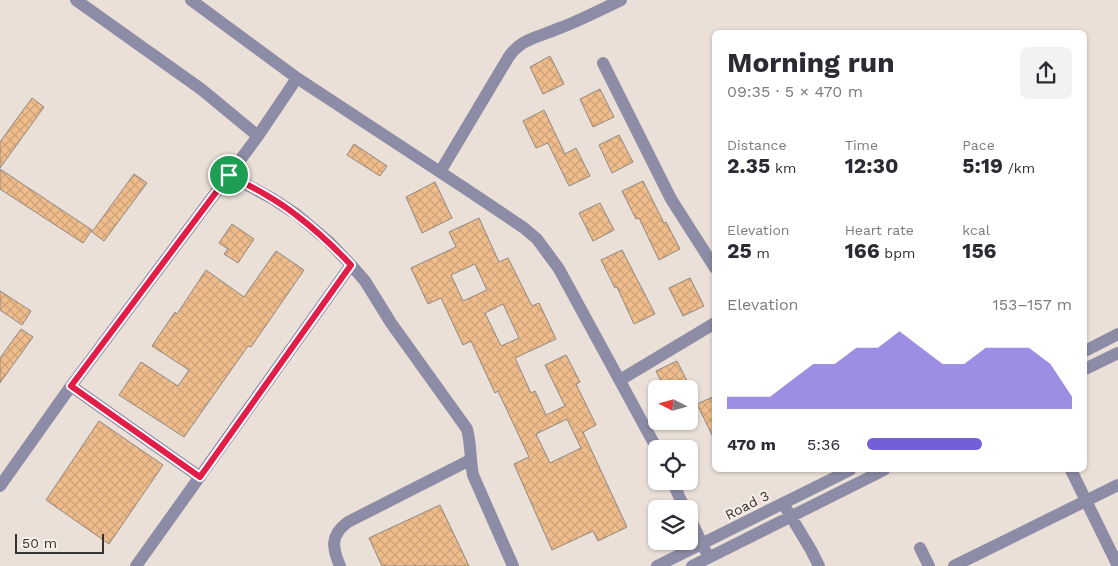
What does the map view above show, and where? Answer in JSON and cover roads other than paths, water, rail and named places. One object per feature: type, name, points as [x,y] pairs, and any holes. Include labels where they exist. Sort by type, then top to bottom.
[{"type":"street","points":[[76,0],[202,89],[258,136]]},
{"type":"street","points":[[191,0],[297,78],[524,228],[537,239],[559,268],[652,440]]},
{"type":"street","points":[[440,172],[508,58],[518,45],[621,0]]},
{"type":"street","points":[[603,63],[672,199],[712,263]]},
{"type":"street","points":[[0,486],[71,386],[258,136],[297,78]]},
{"type":"street","points":[[229,175],[296,214],[328,241],[365,281],[391,323],[467,429],[470,443],[470,460],[478,488],[513,566]]},
{"type":"street","points":[[136,566],[351,265]]},
{"type":"street","points":[[620,380],[712,325]]},
{"type":"street","points":[[1087,350],[1118,334]]},
{"type":"street","points":[[1087,368],[1118,353]]},
{"type":"street","points":[[71,386],[200,477]]},
{"type":"street","points":[[340,566],[335,554],[334,539],[339,529],[348,522],[470,460]]},
{"type":"street","name":"Road 3","points":[[657,566],[843,472]]},
{"type":"street","points":[[692,566],[880,472]]},
{"type":"street","points":[[1072,472],[1118,566]]},
{"type":"street","points":[[954,566],[1118,485]]},
{"type":"street","points":[[783,504],[819,566]]},
{"type":"street","points":[[698,535],[708,558]]},
{"type":"street","points":[[920,548],[929,566]]}]
